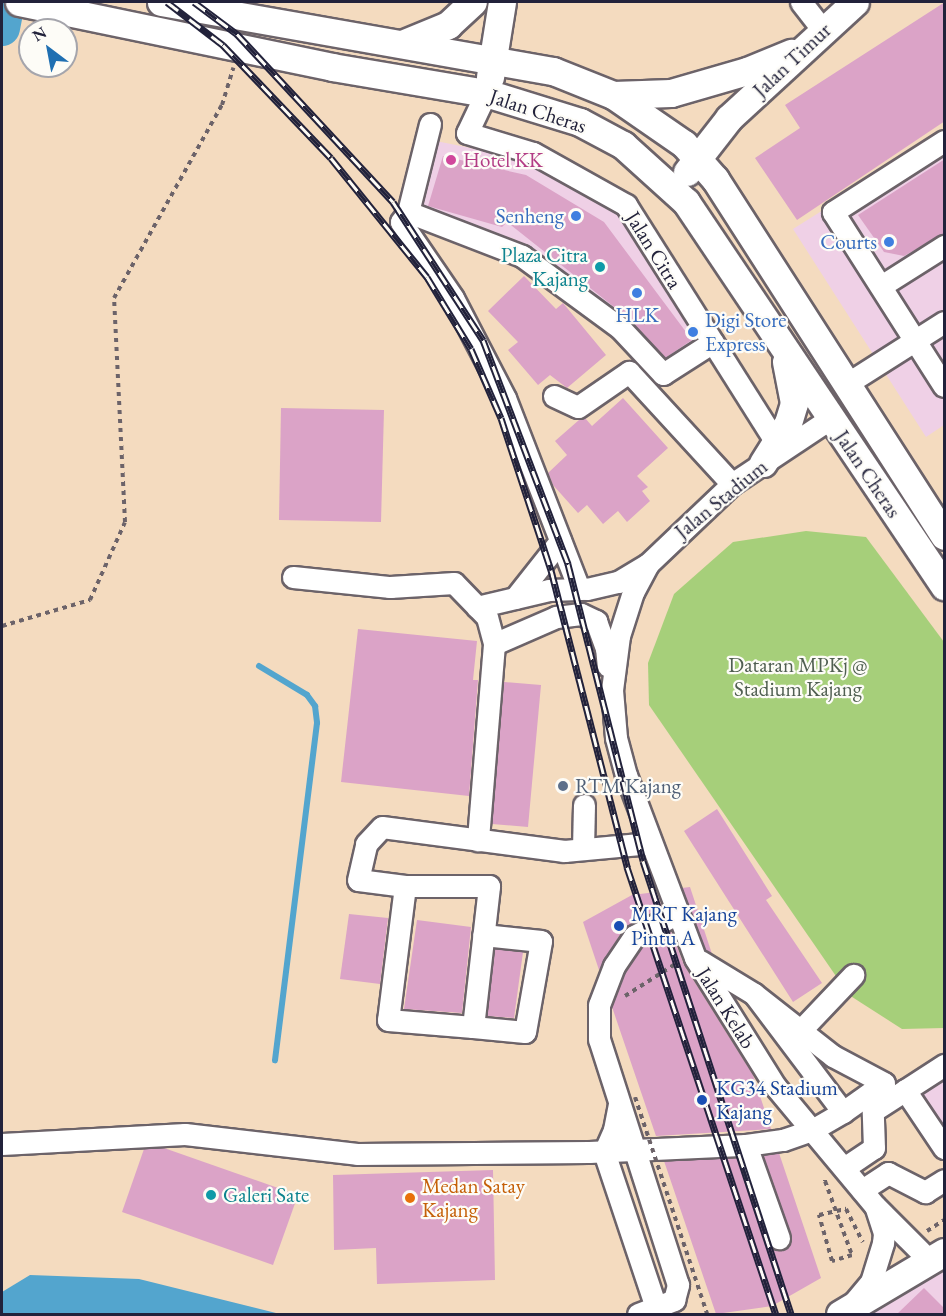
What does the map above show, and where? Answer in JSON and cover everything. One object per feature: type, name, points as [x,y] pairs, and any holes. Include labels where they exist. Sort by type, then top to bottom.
[{"type":"main road","name":"Jalan Cheras","points":[[161,2],[553,71],[613,95],[692,152],[848,383],[945,536]]},
{"type":"main road","points":[[402,44],[448,25],[473,2]]},
{"type":"main road","points":[[486,93],[502,2]]},
{"type":"main road","name":"Jalan Timur","points":[[664,180],[855,2]]},
{"type":"main road","name":"Jalan Cheras","points":[[25,3],[239,47],[486,93],[579,122],[623,145],[686,202],[945,586]]},
{"type":"main road","points":[[613,95],[671,93],[747,71],[816,38]]},
{"type":"main road","points":[[770,452],[794,403],[781,344]]},
{"type":"main road","points":[[845,1311],[940,1263]]},
{"type":"street","points":[[801,2],[816,38]]},
{"type":"street","name":"Jalan Citra","points":[[486,93],[467,133],[533,153],[626,205],[712,342],[770,452]]},
{"type":"street","points":[[430,124],[408,212],[401,222],[470,328],[505,398],[579,589]]},
{"type":"street","points":[[945,141],[833,212],[945,386]]},
{"type":"street","points":[[408,212],[522,256],[620,328],[663,374],[712,342]]},
{"type":"street","points":[[881,286],[945,246]]},
{"type":"street","points":[[848,383],[945,322]]},
{"type":"street","points":[[554,396],[578,407],[629,372],[732,484]]},
{"type":"street","name":"Jalan Stadium","points":[[651,843],[626,775],[616,738],[612,690],[624,616],[648,564],[701,510],[770,452],[831,418]]},
{"type":"street","points":[[515,598],[560,541]]},
{"type":"street","points":[[477,607],[549,590],[579,589],[618,582],[648,564]]},
{"type":"street","points":[[293,578],[390,587],[454,583],[487,617],[494,644],[478,840]]},
{"type":"street","points":[[494,644],[556,617],[581,614],[596,621],[603,634],[612,690]]},
{"type":"street","points":[[583,849],[584,806]]},
{"type":"street","points":[[473,1027],[489,886],[405,886],[358,880],[366,844],[382,827],[564,851],[651,843]]},
{"type":"street","name":"Jalan Kelab","points":[[651,843],[694,955],[775,1086],[868,1198],[940,1263]]},
{"type":"street","points":[[405,886],[388,1020],[525,1032],[541,941],[483,936]]},
{"type":"street","points":[[627,1101],[604,1152],[647,1311],[674,1300],[678,1285],[635,1148],[627,1101],[599,1038],[599,1005],[614,966],[634,936],[678,913]]},
{"type":"street","points":[[2,1144],[185,1134],[357,1154],[604,1152],[635,1148],[746,1145],[783,1140],[812,1130],[843,1112],[884,1083],[799,1032],[754,994],[694,955]]},
{"type":"street","points":[[799,1032],[853,975]]},
{"type":"street","points":[[754,994],[843,1112]]},
{"type":"street","points":[[844,1168],[874,1148],[873,1111],[945,1065]]},
{"type":"street","points":[[905,1090],[945,1148]]},
{"type":"street","points":[[746,1145],[779,1238]]},
{"type":"street","points":[[845,1311],[871,1282],[883,1243],[884,1233],[868,1198],[888,1173],[925,1192],[945,1180]]},
{"type":"path","points":[[2,626],[90,600],[125,522],[114,298],[222,105],[239,47]]},
{"type":"path","points":[[616,1000],[694,955]]},
{"type":"path","points":[[627,1101],[706,1314]]},
{"type":"path","points":[[822,1170],[833,1202],[837,1212],[841,1223],[852,1255],[832,1261],[819,1215],[828,1213],[837,1211],[846,1209],[863,1243],[883,1243]]},
{"type":"shaded area","points":[[944,134],[944,425],[926,437],[793,229]]},
{"type":"shaded area","name":"Plaza Citra Kajang","points":[[436,141],[530,160],[620,211],[704,343],[664,368],[586,295],[514,239],[418,211]]},
{"type":"shaded area","points":[[944,1071],[944,1132],[916,1089]]},
{"type":"shaded area","points":[[944,1267],[944,1314],[869,1314]]},
{"type":"green space","name":"Dataran MPKj @ Stadium Kajang","points":[[806,531],[866,537],[944,642],[944,1028],[902,1029],[849,995],[649,705],[648,663],[674,594],[733,542]]},
{"type":"water","points":[[30,1275],[139,1279],[280,1314],[2,1314],[2,1292]]},
{"type":"building","points":[[945,2],[945,121],[797,220],[755,158],[800,128],[785,105]]},
{"type":"building","name":"Plaza Citra Kajang","points":[[443,156],[526,175],[604,222],[692,340],[665,358],[628,318],[507,222],[502,227],[428,206]]},
{"type":"building","points":[[945,159],[945,233],[904,256],[884,252],[858,215]]},
{"type":"building","points":[[524,276],[556,309],[563,303],[606,355],[567,388],[550,375],[538,385],[508,350],[518,342],[488,311]]},
{"type":"building","points":[[623,398],[668,448],[637,476],[648,487],[642,491],[650,501],[627,522],[618,511],[603,524],[587,505],[578,513],[553,485],[548,473],[567,455],[555,441],[579,420],[585,418],[592,426]]},
{"type":"building","points":[[281,408],[384,410],[381,522],[279,520]]},
{"type":"building","points":[[358,629],[477,641],[473,680],[478,680],[469,796],[341,782]]},
{"type":"building","points":[[504,682],[541,685],[528,827],[492,824]]},
{"type":"building","points":[[717,809],[772,896],[766,900],[822,983],[793,1002],[684,831]]},
{"type":"building","points":[[690,887],[712,954],[705,950],[682,888]]},
{"type":"building","points":[[656,892],[662,907],[624,928],[599,970],[583,922],[632,895]]},
{"type":"building","points":[[349,914],[388,918],[380,984],[340,979]]},
{"type":"building","points":[[417,920],[471,927],[462,1013],[404,1009]]},
{"type":"building","points":[[671,931],[684,965],[753,1075],[771,1129],[656,1136],[612,1007],[625,972],[643,946]]},
{"type":"building","points":[[495,949],[523,952],[514,1018],[487,1016]]},
{"type":"building","points":[[164,1148],[298,1195],[273,1265],[122,1212],[144,1149]]},
{"type":"building","points":[[779,1153],[821,1278],[772,1306],[716,1314],[664,1161],[737,1158],[767,1242],[777,1251],[788,1247],[791,1234],[763,1156]]},
{"type":"building","points":[[493,1170],[495,1280],[377,1284],[376,1248],[334,1250],[333,1175]]},
{"type":"building","points":[[924,1288],[945,1309],[945,1314],[897,1314]]},
{"type":"waterway","points":[[2,28],[7,2]]},
{"type":"waterway","points":[[259,666],[307,695],[315,706],[317,723],[275,1060]]},
{"type":"railway","points":[[167,2],[223,45],[331,158],[427,277],[471,349],[501,418],[551,570],[627,867],[776,1314]]},
{"type":"railway","points":[[194,2],[237,34],[393,202],[483,340],[568,564],[643,861],[791,1314]]},
{"type":"place","name":"Hotel KK","points":[[451,160]]},
{"type":"place","name":"Senheng","points":[[576,216]]},
{"type":"place","name":"Courts","points":[[889,242]]},
{"type":"place","name":"Plaza Citra Kajang","points":[[600,267]]},
{"type":"place","name":"HLK","points":[[637,293]]},
{"type":"place","name":"Digi Store Express","points":[[693,332]]},
{"type":"place","name":"RTM Kajang","points":[[563,786]]},
{"type":"place","name":"MRT Kajang Pintu A","points":[[619,926]]},
{"type":"place","name":"KG34 Stadium Kajang","points":[[702,1100]]},
{"type":"place","name":"Galeri Sate","points":[[211,1195]]},
{"type":"place","name":"Medan Satay Kajang","points":[[410,1198]]}]
